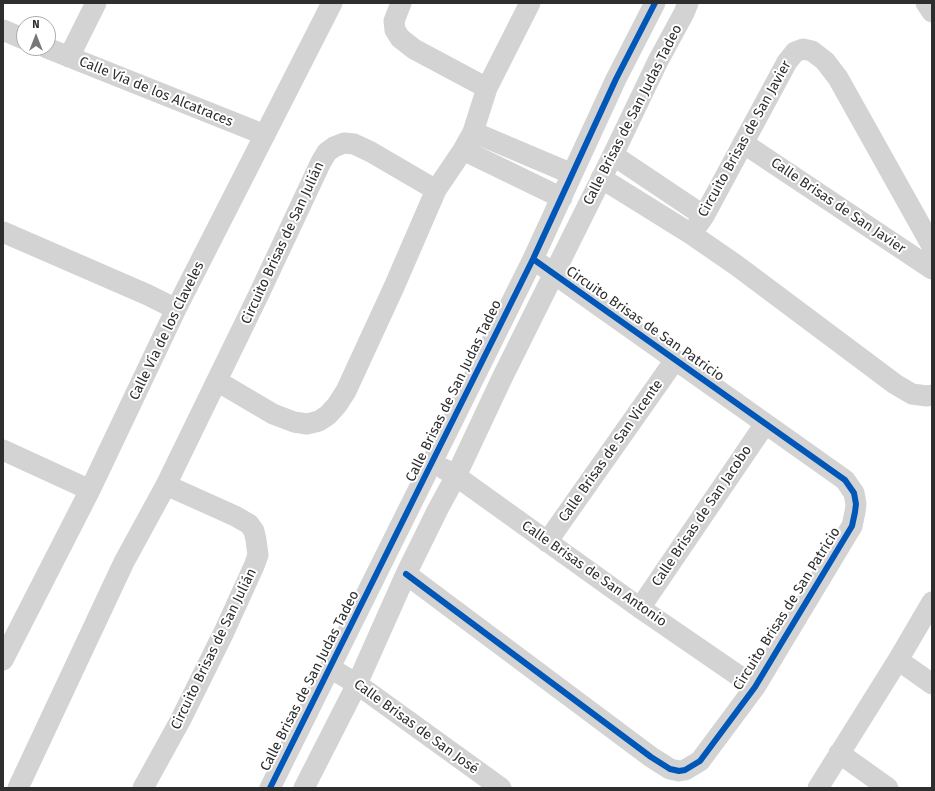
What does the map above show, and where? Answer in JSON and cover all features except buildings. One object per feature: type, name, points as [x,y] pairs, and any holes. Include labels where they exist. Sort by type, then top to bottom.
[{"type":"street","points":[[69,57],[96,3]]},
{"type":"street","name":"Calle Vía de los Claveles","points":[[4,657],[90,490],[176,309],[332,3]]},
{"type":"street","points":[[401,3],[394,21],[395,30],[400,38],[414,50],[487,88]]},
{"type":"street","points":[[217,382],[273,414],[294,422],[307,424],[319,421],[328,415],[337,405],[346,391],[436,190],[463,150],[473,132],[487,88],[530,3]]},
{"type":"street","name":"Calle Brisas de San Judas Tadeo","points":[[270,788],[533,259],[616,79],[655,3]]},
{"type":"street","points":[[926,3],[932,12]]},
{"type":"street","name":"Calle Brisas de San Judas Tadeo","points":[[304,788],[357,684],[406,574],[456,476],[503,376],[613,155],[658,61],[682,6]]},
{"type":"street","points":[[3,30],[16,35]]},
{"type":"street","name":"Circuito Brisas de San Javier","points":[[691,234],[704,216],[787,62],[796,52],[803,50],[812,51],[825,61],[838,78],[932,246]]},
{"type":"street","name":"Calle Vía de los Alcatraces","points":[[56,52],[265,135]]},
{"type":"street","points":[[473,132],[572,174]]},
{"type":"street","name":"Circuito Brisas de San Julián","points":[[18,788],[124,562],[166,485],[217,382],[327,152],[344,143],[354,144],[371,152],[436,190]]},
{"type":"street","name":"Calle Brisas de San Javier","points":[[743,143],[932,269]]},
{"type":"street","points":[[463,150],[562,198]]},
{"type":"street","points":[[613,155],[704,216]]},
{"type":"street","name":"Circuito Brisas de San Javier","points":[[601,178],[691,234],[736,265],[895,384],[912,394],[927,396],[932,395]]},
{"type":"street","points":[[3,232],[148,295],[176,309]]},
{"type":"street","name":"Circuito Brisas de San Patricio","points":[[406,574],[651,757],[670,769],[679,771],[685,770],[700,761],[755,686],[852,526],[856,504],[854,493],[845,480],[533,259]]},
{"type":"street","name":"Calle Brisas de San Vicente","points":[[547,542],[676,360]]},
{"type":"street","name":"Calle Brisas de San Jacobo","points":[[640,608],[765,424]]},
{"type":"street","points":[[3,450],[90,490]]},
{"type":"street","name":"Calle Brisas de San Antonio","points":[[432,462],[456,476],[640,608],[755,686]]},
{"type":"street","name":"Circuito Brisas de San Julián","points":[[143,788],[180,721],[224,632],[258,555],[254,531],[249,524],[235,516],[166,485]]},
{"type":"street","points":[[818,788],[898,660],[932,602]]},
{"type":"street","points":[[898,660],[932,684]]},
{"type":"street","name":"Calle Brisas de San José","points":[[330,668],[357,684],[492,785]]},
{"type":"street","points":[[839,753],[888,788]]},
{"type":"cycle path","points":[[270,788],[533,259],[616,79],[655,3]]},
{"type":"cycle path","points":[[406,574],[651,757],[670,769],[679,771],[685,770],[700,761],[755,687],[852,526],[856,504],[854,493],[845,480],[533,259]]}]
